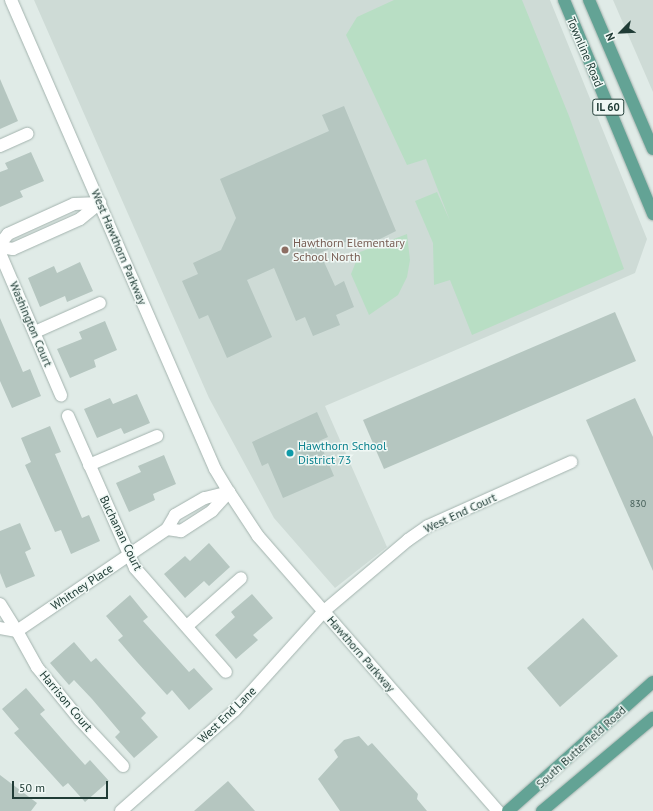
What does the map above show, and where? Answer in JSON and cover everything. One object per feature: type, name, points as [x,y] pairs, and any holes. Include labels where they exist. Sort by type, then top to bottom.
[{"type":"main road","name":"Townline Road","points":[[564,0],[653,214]]},
{"type":"main road","name":"Townline Road","points":[[589,0],[653,149]]},
{"type":"main road","name":"South Butterfield Road","points":[[508,811],[653,682]]},
{"type":"main road","name":"South Butterfield Road","points":[[542,811],[653,718]]},
{"type":"street","name":"West Hawthorn Parkway","points":[[11,0],[215,469],[229,492]]},
{"type":"street","points":[[0,146],[27,134]]},
{"type":"street","points":[[0,244],[8,234],[74,204],[100,203]]},
{"type":"street","points":[[0,247],[13,249],[80,219],[100,203]]},
{"type":"street","name":"Washington Court","points":[[0,253],[61,395]]},
{"type":"street","points":[[35,332],[100,303]]},
{"type":"street","name":"Buchanan Court","points":[[68,416],[135,568],[226,672]]},
{"type":"street","points":[[89,465],[157,436]]},
{"type":"street","name":"West End Court","points":[[324,611],[428,526],[571,462]]},
{"type":"street","name":"Whitney Place","points":[[17,632],[167,529],[181,531],[212,511],[229,492]]},
{"type":"street","name":"Hawthorn Parkway","points":[[229,492],[258,536],[498,811]]},
{"type":"street","points":[[187,626],[241,578]]},
{"type":"street","name":"Harrison Court","points":[[0,604],[37,667],[80,720],[123,766]]},
{"type":"street","name":"West End Lane","points":[[121,811],[235,710],[324,611]]},
{"type":"street","points":[[0,628],[17,632]]},
{"type":"shaded area","points":[[34,0],[550,0],[647,239],[635,273],[325,406],[387,547],[335,588],[274,518],[209,398]]},
{"type":"shaded area","points":[[613,0],[653,0],[653,92]]},
{"type":"green space","points":[[394,0],[522,0],[569,116],[624,269],[472,335],[450,280],[434,285],[433,243],[415,201],[437,192],[450,221],[426,159],[407,165],[346,35],[357,17]]},
{"type":"green space","points":[[407,234],[410,260],[407,277],[398,295],[369,315],[351,274],[360,252]]},
{"type":"building","points":[[0,79],[18,121],[0,129]]},
{"type":"building","points":[[344,106],[396,231],[362,248],[357,237],[320,253],[335,286],[344,281],[354,307],[336,315],[340,325],[313,336],[305,317],[296,321],[274,268],[247,280],[272,337],[227,358],[208,315],[199,319],[182,281],[198,274],[193,263],[221,250],[236,218],[220,179],[329,131],[322,115]]},
{"type":"building","points":[[31,152],[44,181],[20,191],[23,197],[0,207],[0,172],[8,169],[5,163]]},
{"type":"building","points":[[80,262],[93,291],[67,302],[65,296],[40,307],[28,278],[54,266],[57,273]]},
{"type":"building","points":[[615,312],[636,361],[384,469],[363,420]]},
{"type":"building","points":[[0,318],[23,372],[30,369],[41,396],[12,408],[0,381]]},
{"type":"building","points":[[105,321],[117,350],[94,360],[96,367],[70,378],[57,349],[82,339],[79,332]]},
{"type":"building","points":[[137,394],[150,423],[124,434],[121,428],[97,438],[84,409],[110,398],[113,404]]},
{"type":"building","points":[[635,398],[653,437],[653,571],[586,420]]},
{"type":"building","name":"Hawthorn School District 73","points":[[317,412],[328,437],[319,441],[334,476],[283,498],[268,463],[262,466],[252,442]]},
{"type":"building","points":[[50,426],[61,452],[55,454],[82,518],[89,515],[100,541],[71,554],[61,530],[55,532],[25,465],[31,462],[21,438]]},
{"type":"building","points":[[164,455],[176,484],[153,494],[155,500],[129,512],[116,483],[141,472],[138,466]]},
{"type":"building","points":[[20,523],[31,549],[25,552],[35,576],[6,588],[0,573],[0,531]]},
{"type":"building","points":[[209,543],[230,567],[209,586],[204,581],[185,598],[164,574],[185,556],[190,561]]},
{"type":"building","points":[[252,594],[273,618],[253,635],[258,640],[236,659],[215,635],[235,617],[231,612]]},
{"type":"building","points":[[130,595],[148,617],[143,621],[189,672],[194,668],[213,689],[189,710],[172,690],[167,695],[118,640],[123,636],[106,616]]},
{"type":"building","points":[[583,618],[618,656],[560,707],[527,668]]},
{"type":"building","points":[[74,642],[91,662],[96,658],[146,713],[141,718],[158,737],[134,758],[115,737],[120,732],[92,699],[74,680],[69,685],[50,663]]},
{"type":"building","points":[[26,688],[45,710],[40,714],[67,745],[85,765],[90,760],[109,781],[85,802],[68,783],[63,787],[14,733],[19,729],[2,709]]},
{"type":"building","points":[[359,736],[368,746],[372,743],[418,794],[417,799],[427,811],[340,811],[318,779],[338,757],[334,750],[344,740]]},
{"type":"building","points":[[0,775],[37,803],[31,811],[0,811]]},
{"type":"building","points":[[228,781],[255,811],[194,811]]},
{"type":"place","name":"Hawthorn Elementary School North","points":[[285,250]]},
{"type":"place","name":"Hawthorn School District 73","points":[[290,453]]}]
